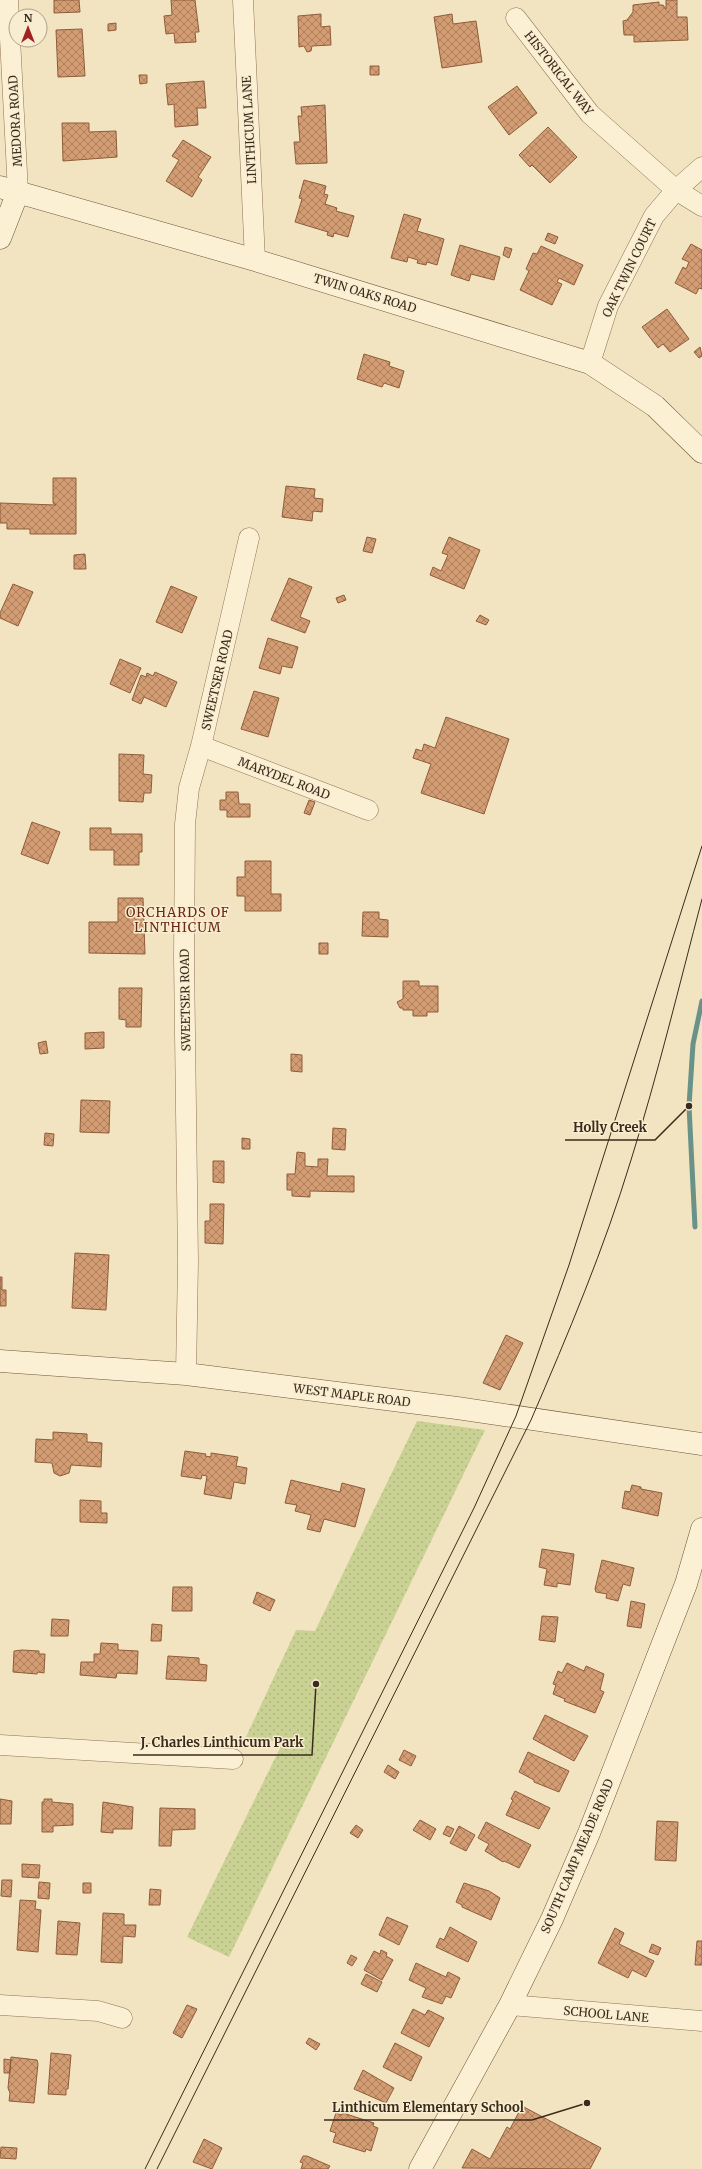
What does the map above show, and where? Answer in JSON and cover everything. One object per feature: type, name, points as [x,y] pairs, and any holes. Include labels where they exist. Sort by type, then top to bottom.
[{"type":"street","name":"MEDORA ROAD","points":[[0,238],[9,190],[8,0]]},
{"type":"street","name":"LINTHICUM LANE","points":[[243,0],[255,260]]},
{"type":"street","name":"HISTORICAL WAY","points":[[516,18],[590,114],[676,190],[702,206]]},
{"type":"street","name":"OAK TWIN COURT","points":[[590,362],[611,300],[654,216],[676,190],[702,166]]},
{"type":"street","name":"TWIN OAKS ROAD","points":[[9,190],[255,260],[590,362],[655,406],[702,452]]},
{"type":"street","name":"SWEETSER ROAD","points":[[186,1374],[188,1262],[184,958],[185,824],[189,788],[201,746],[249,538]]},
{"type":"street","name":"MARYDEL ROAD","points":[[201,746],[368,810]]},
{"type":"street","name":"WEST MAPLE ROAD","points":[[0,1361],[186,1374],[457,1408],[702,1444]]},
{"type":"street","name":"SOUTH CAMP MEADE ROAD","points":[[420,2169],[510,2005],[552,1919],[589,1833],[686,1584],[702,1529]]},
{"type":"street","points":[[0,1745],[234,1759]]},
{"type":"street","points":[[0,2005],[98,2011],[122,2018]]},
{"type":"street","name":"SCHOOL LANE","points":[[510,2005],[702,2021]]},
{"type":"green space","points":[[417,1421],[485,1430],[229,1957],[187,1937],[283,1742],[246,1737],[296,1630],[315,1631]]},
{"type":"building","points":[[54,0],[79,0],[80,12],[54,13]]},
{"type":"building","points":[[171,0],[195,0],[199,32],[195,32],[196,42],[175,43],[174,33],[166,34],[164,16],[172,15]]},
{"type":"building","points":[[666,0],[677,0],[677,17],[687,17],[688,40],[634,42],[634,35],[624,35],[623,21],[627,20],[633,12],[633,5],[659,2],[659,5],[663,5],[666,9]]},
{"type":"building","points":[[321,14],[321,27],[330,26],[331,45],[312,46],[311,51],[307,52],[304,46],[299,47],[298,16]]},
{"type":"building","points":[[452,14],[453,24],[476,21],[482,62],[442,68],[434,17]]},
{"type":"building","points":[[116,23],[116,30],[108,31],[108,24]]},
{"type":"building","points":[[82,29],[85,76],[58,77],[56,30]]},
{"type":"building","points":[[370,66],[379,66],[379,75],[370,75]]},
{"type":"building","points":[[139,75],[147,75],[147,83],[140,84]]},
{"type":"building","points":[[204,81],[206,108],[197,108],[198,125],[175,127],[174,104],[168,105],[166,84]]},
{"type":"building","points":[[517,86],[537,113],[509,135],[488,107]]},
{"type":"building","points":[[325,105],[327,163],[296,164],[294,142],[300,142],[298,116],[302,116],[301,107]]},
{"type":"building","points":[[62,123],[89,123],[89,132],[116,131],[117,157],[63,161]]},
{"type":"building","points":[[548,127],[577,157],[550,183],[532,165],[530,167],[519,155]]},
{"type":"building","points":[[183,140],[211,157],[198,177],[202,180],[192,197],[166,181],[179,160],[172,156]]},
{"type":"building","points":[[304,180],[326,186],[324,194],[328,195],[325,204],[337,208],[336,211],[354,216],[348,237],[334,233],[333,237],[327,235],[328,232],[295,222],[302,199],[299,198]]},
{"type":"building","points":[[404,214],[421,219],[417,231],[444,239],[437,265],[427,262],[426,265],[417,263],[418,260],[408,257],[407,262],[391,258]]},
{"type":"building","points":[[548,233],[558,237],[555,244],[545,240]]},
{"type":"building","points":[[691,244],[702,250],[702,289],[699,288],[696,294],[675,283],[683,267],[686,269],[689,262],[682,259]]},
{"type":"building","points":[[460,245],[500,257],[494,280],[471,274],[469,281],[451,275]]},
{"type":"building","points":[[541,246],[583,265],[574,285],[559,278],[557,282],[562,284],[552,305],[520,290],[529,271],[526,269],[533,253],[537,254]]},
{"type":"building","points":[[505,247],[512,249],[509,258],[503,255]]},
{"type":"building","points":[[667,309],[689,339],[670,352],[663,344],[658,348],[642,327]]},
{"type":"building","points":[[700,347],[702,356],[699,358],[694,352]]},
{"type":"building","points":[[364,354],[390,362],[389,366],[404,371],[399,388],[384,383],[382,387],[357,379]]},
{"type":"building","points":[[53,478],[76,478],[76,534],[30,534],[30,529],[7,529],[7,523],[0,523],[0,503],[56,505],[53,503]]},
{"type":"building","points":[[286,486],[315,489],[314,498],[323,499],[322,512],[313,511],[312,521],[282,517]]},
{"type":"building","points":[[367,537],[376,539],[372,553],[363,551]]},
{"type":"building","points":[[449,537],[480,550],[464,589],[430,575],[433,567],[441,571],[448,555],[442,553]]},
{"type":"building","points":[[85,554],[86,569],[74,569],[74,555]]},
{"type":"building","points":[[289,578],[312,587],[300,617],[310,621],[305,633],[271,620]]},
{"type":"building","points":[[13,584],[33,592],[18,626],[0,618],[0,613]]},
{"type":"building","points":[[171,586],[197,597],[182,633],[156,622]]},
{"type":"building","points":[[344,595],[346,600],[338,603],[336,598]]},
{"type":"building","points":[[480,615],[489,620],[486,625],[476,621]]},
{"type":"building","points":[[268,638],[298,647],[292,668],[282,666],[280,674],[259,668]]},
{"type":"building","points":[[120,659],[141,668],[130,693],[110,684]]},
{"type":"building","points":[[155,672],[177,682],[166,707],[144,697],[141,704],[132,700],[141,675],[146,677],[147,673],[153,676]]},
{"type":"building","points":[[254,691],[279,698],[268,737],[241,729]]},
{"type":"building","points":[[446,717],[509,739],[484,814],[421,793],[431,764],[413,758],[416,749],[422,751],[424,744],[435,748]]},
{"type":"building","points":[[119,754],[144,755],[143,774],[152,775],[151,793],[144,793],[143,802],[119,801]]},
{"type":"building","points":[[226,792],[238,792],[239,804],[250,804],[250,817],[227,817],[227,810],[220,810],[220,800],[226,800]]},
{"type":"building","points":[[309,800],[315,802],[310,815],[304,813]]},
{"type":"building","points":[[32,822],[60,832],[48,864],[21,854]]},
{"type":"building","points":[[90,828],[111,828],[111,834],[142,834],[142,852],[139,852],[139,865],[114,865],[114,850],[90,850]]},
{"type":"building","points":[[245,861],[271,861],[271,894],[281,894],[281,911],[245,911],[245,896],[237,896],[237,877],[245,877]]},
{"type":"building","points":[[118,898],[143,898],[145,954],[89,953],[89,922],[118,922]]},
{"type":"building","points":[[363,912],[379,912],[379,919],[388,920],[388,937],[362,936]]},
{"type":"building","points":[[319,943],[328,943],[328,954],[319,954]]},
{"type":"building","points":[[403,981],[419,981],[419,986],[438,986],[438,1012],[427,1012],[427,1016],[413,1016],[413,1010],[403,1010],[403,1008],[400,1008],[397,1002],[403,999]]},
{"type":"building","points":[[119,988],[142,988],[141,1027],[126,1027],[126,1020],[119,1019]]},
{"type":"building","points":[[104,1032],[104,1048],[85,1049],[85,1033]]},
{"type":"building","points":[[46,1041],[48,1053],[40,1054],[38,1043]]},
{"type":"building","points":[[291,1054],[302,1055],[302,1072],[291,1071]]},
{"type":"building","points":[[81,1100],[110,1101],[109,1133],[80,1132]]},
{"type":"building","points":[[333,1128],[346,1129],[345,1150],[332,1149]]},
{"type":"building","points":[[45,1133],[54,1134],[53,1146],[44,1145]]},
{"type":"building","points":[[242,1138],[250,1139],[250,1149],[242,1149]]},
{"type":"building","points":[[297,1152],[305,1153],[305,1166],[318,1167],[318,1159],[328,1159],[327,1176],[354,1176],[354,1192],[310,1191],[310,1197],[292,1196],[292,1190],[287,1190],[287,1174],[295,1174]]},
{"type":"building","points":[[213,1161],[224,1161],[224,1183],[213,1182]]},
{"type":"building","points":[[210,1204],[224,1204],[223,1244],[205,1243],[205,1221],[210,1221]]},
{"type":"building","points":[[75,1253],[109,1255],[106,1310],[72,1308]]},
{"type":"building","points":[[0,1277],[2,1277],[2,1290],[6,1290],[6,1306],[0,1306]]},
{"type":"building","points":[[506,1335],[523,1343],[500,1390],[483,1383]]},
{"type":"building","points":[[53,1432],[87,1434],[87,1442],[102,1443],[101,1467],[71,1465],[69,1473],[60,1476],[54,1473],[52,1463],[35,1462],[36,1439],[53,1440]]},
{"type":"building","points":[[185,1451],[206,1454],[205,1456],[211,1457],[211,1453],[238,1457],[236,1466],[247,1468],[245,1484],[234,1482],[231,1499],[204,1494],[207,1476],[202,1475],[201,1479],[181,1476]]},
{"type":"building","points":[[291,1480],[340,1492],[342,1483],[365,1489],[355,1527],[324,1519],[320,1532],[307,1529],[311,1515],[295,1511],[297,1505],[285,1503]]},
{"type":"building","points":[[632,1485],[641,1487],[641,1489],[662,1493],[658,1516],[622,1508],[625,1491],[630,1492]]},
{"type":"building","points":[[80,1500],[101,1501],[101,1513],[107,1513],[107,1523],[80,1522]]},
{"type":"building","points":[[542,1549],[574,1554],[570,1585],[557,1583],[557,1587],[544,1585],[547,1569],[539,1567]]},
{"type":"building","points":[[602,1560],[634,1568],[630,1586],[623,1584],[618,1601],[606,1598],[607,1594],[596,1592],[595,1589]]},
{"type":"building","points":[[173,1587],[192,1587],[192,1611],[172,1611]]},
{"type":"building","points":[[257,1592],[275,1600],[270,1611],[253,1603]]},
{"type":"building","points":[[631,1601],[645,1604],[641,1628],[627,1626]]},
{"type":"building","points":[[542,1616],[558,1617],[555,1642],[539,1640]]},
{"type":"building","points":[[52,1619],[69,1620],[68,1636],[51,1636]]},
{"type":"building","points":[[152,1624],[162,1625],[161,1641],[151,1641]]},
{"type":"building","points":[[101,1643],[118,1644],[118,1650],[138,1651],[137,1674],[117,1673],[116,1678],[80,1675],[81,1662],[94,1662],[94,1654],[100,1654]]},
{"type":"building","points":[[14,1651],[39,1651],[39,1654],[45,1654],[44,1673],[38,1672],[37,1674],[13,1672]]},
{"type":"building","points":[[168,1656],[199,1658],[199,1664],[207,1665],[206,1681],[166,1679]]},
{"type":"building","points":[[567,1663],[584,1671],[586,1666],[604,1674],[600,1690],[604,1692],[595,1713],[564,1701],[565,1699],[553,1694],[556,1685],[553,1684],[558,1671],[562,1673]]},
{"type":"building","points":[[545,1715],[588,1736],[574,1761],[533,1739]]},
{"type":"building","points":[[404,1750],[416,1756],[411,1766],[399,1760]]},
{"type":"building","points":[[528,1752],[569,1771],[559,1792],[534,1782],[534,1780],[519,1772]]},
{"type":"building","points":[[388,1765],[399,1772],[395,1779],[384,1772]]},
{"type":"building","points":[[515,1791],[550,1808],[539,1829],[506,1815],[513,1800],[511,1799]]},
{"type":"building","points":[[0,1799],[12,1801],[11,1824],[0,1824]]},
{"type":"building","points":[[44,1799],[52,1799],[52,1802],[73,1804],[73,1825],[53,1826],[53,1832],[42,1832],[42,1802],[44,1802]]},
{"type":"building","points":[[103,1802],[133,1807],[132,1829],[113,1829],[113,1833],[101,1832]]},
{"type":"building","points":[[160,1808],[195,1809],[195,1829],[172,1830],[171,1846],[159,1846]]},
{"type":"building","points":[[420,1820],[436,1829],[430,1840],[413,1830]]},
{"type":"building","points":[[657,1821],[678,1822],[676,1861],[655,1860]]},
{"type":"building","points":[[486,1822],[531,1845],[519,1868],[504,1861],[503,1862],[485,1851],[489,1844],[478,1838]]},
{"type":"building","points":[[356,1825],[363,1830],[358,1838],[350,1833]]},
{"type":"building","points":[[447,1826],[454,1829],[450,1837],[443,1834]]},
{"type":"building","points":[[459,1826],[475,1835],[466,1851],[450,1843]]},
{"type":"building","points":[[22,1864],[40,1865],[39,1878],[22,1877]]},
{"type":"building","points":[[2,1880],[12,1880],[11,1897],[1,1896]]},
{"type":"building","points":[[39,1882],[50,1883],[49,1899],[38,1898]]},
{"type":"building","points":[[83,1883],[91,1883],[91,1893],[83,1893]]},
{"type":"building","points":[[464,1883],[489,1891],[500,1898],[491,1920],[462,1907],[462,1905],[456,1902]]},
{"type":"building","points":[[150,1889],[161,1890],[160,1905],[149,1905]]},
{"type":"building","points":[[20,1900],[36,1901],[35,1909],[41,1910],[38,1952],[17,1950]]},
{"type":"building","points":[[103,1913],[124,1914],[124,1925],[136,1925],[135,1937],[123,1936],[122,1963],[101,1962]]},
{"type":"building","points":[[387,1917],[408,1926],[399,1945],[379,1935]]},
{"type":"building","points":[[58,1921],[80,1923],[77,1955],[56,1954]]},
{"type":"building","points":[[450,1927],[477,1942],[468,1962],[436,1947],[440,1938],[444,1940]]},
{"type":"building","points":[[615,1928],[624,1933],[619,1944],[654,1961],[646,1977],[632,1970],[628,1978],[598,1963]]},
{"type":"building","points":[[697,1941],[702,1941],[702,1965],[695,1965]]},
{"type":"building","points":[[652,1944],[661,1948],[658,1955],[649,1952]]},
{"type":"building","points":[[381,1950],[387,1953],[386,1956],[393,1960],[382,1980],[364,1970],[374,1951],[380,1954]]},
{"type":"building","points":[[351,1955],[357,1958],[352,1966],[347,1963]]},
{"type":"building","points":[[416,1963],[446,1977],[448,1972],[460,1978],[451,1998],[446,1996],[442,2004],[422,1997],[426,1988],[409,1980]]},
{"type":"building","points":[[366,1974],[382,1982],[377,1992],[361,1984]]},
{"type":"building","points":[[187,2005],[197,2009],[182,2038],[173,2033]]},
{"type":"building","points":[[413,2009],[425,2015],[428,2010],[444,2018],[429,2047],[401,2033]]},
{"type":"building","points":[[309,2038],[320,2044],[316,2050],[306,2043]]},
{"type":"building","points":[[395,2043],[422,2057],[411,2081],[383,2067]]},
{"type":"building","points":[[51,2053],[71,2055],[68,2089],[66,2089],[66,2095],[48,2094]]},
{"type":"building","points":[[11,2057],[37,2060],[38,2064],[34,2103],[9,2101],[10,2093],[8,2088]]},
{"type":"building","points":[[4,2059],[11,2060],[10,2073],[4,2073]]},
{"type":"building","points":[[363,2070],[394,2088],[386,2103],[354,2089]]},
{"type":"building","points":[[522,2106],[601,2148],[590,2169],[462,2168],[472,2149],[490,2159],[507,2127],[510,2129]]},
{"type":"building","points":[[336,2113],[342,2115],[343,2113],[374,2123],[373,2126],[378,2128],[371,2151],[366,2149],[365,2152],[333,2142],[336,2133],[330,2131]]},
{"type":"building","points":[[204,2139],[222,2148],[212,2169],[193,2162]]},
{"type":"building","points":[[1,2147],[17,2148],[16,2159],[0,2158]]},
{"type":"building","points":[[303,2156],[307,2156],[330,2166],[328,2169],[301,2169],[303,2163],[300,2162]]},
{"type":"waterway","points":[[695,1227],[689,1106],[693,1044],[702,1001]]},
{"type":"tram line","points":[[145,2169],[474,1508],[516,1416],[569,1265],[702,846]]},
{"type":"tram line","points":[[157,2169],[531,1420],[585,1291],[620,1193],[641,1128],[702,899]]},
{"type":"place","name":"Holly Creek","points":[[689,1106]]},
{"type":"place","name":"J. Charles Linthicum Park","points":[[316,1684]]},
{"type":"place","name":"Linthicum Elementary School","points":[[587,2103]]},
{"type":"district","name":"ORCHARDS OF LINTHICUM","points":[[178,920]]}]
